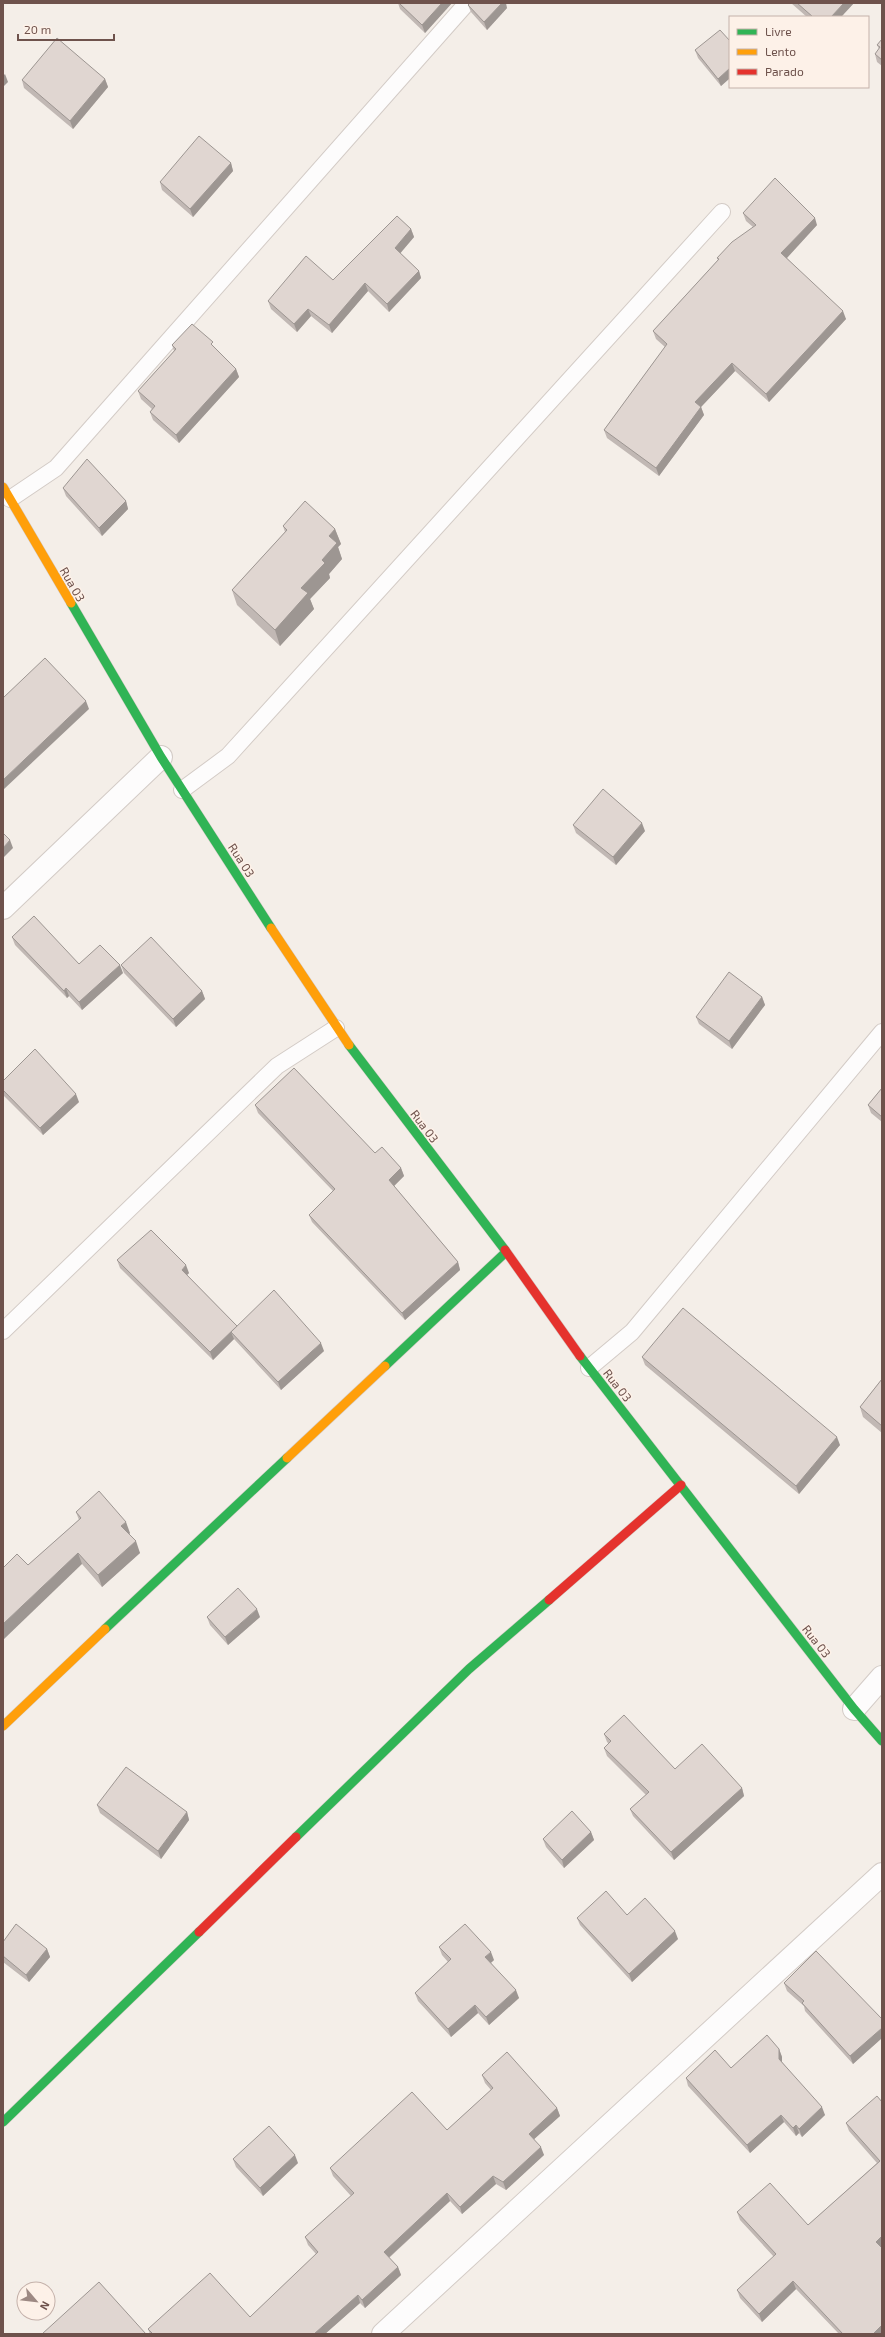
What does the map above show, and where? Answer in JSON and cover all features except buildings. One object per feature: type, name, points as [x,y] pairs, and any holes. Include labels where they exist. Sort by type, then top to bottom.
[{"type":"street","name":"Rua 03","points":[[6,493],[161,757],[336,1028],[506,1252],[589,1368],[854,1709],[882,1741]]},
{"type":"street","points":[[3,908],[161,757]]},
{"type":"street","points":[[3,1726],[506,1252]]},
{"type":"street","points":[[3,2122],[470,1669],[681,1485]]},
{"type":"street","points":[[854,1709],[882,1677]]},
{"type":"street","points":[[384,2334],[882,1874]]},
{"type":"lane","points":[[6,493],[56,468],[467,3]]},
{"type":"lane","points":[[182,790],[228,756],[722,212]]},
{"type":"lane","points":[[3,1331],[277,1066],[336,1028]]},
{"type":"lane","points":[[589,1368],[632,1332],[882,1032]]},
{"type":"traffic: fast","points":[[71,603],[161,757],[271,928]]},
{"type":"traffic: fast","points":[[349,1045],[505,1250]]},
{"type":"traffic: fast","points":[[385,1366],[506,1252]]},
{"type":"traffic: fast","points":[[580,1356],[854,1709],[882,1741]]},
{"type":"traffic: fast","points":[[105,1629],[287,1458]]},
{"type":"traffic: fast","points":[[296,1837],[469,1669],[549,1600]]},
{"type":"traffic: fast","points":[[3,2122],[199,1932]]},
{"type":"traffic: slow","points":[[3,487],[71,603]]},
{"type":"traffic: slow","points":[[271,928],[349,1045]]},
{"type":"traffic: slow","points":[[287,1458],[385,1366]]},
{"type":"traffic: slow","points":[[3,1726],[105,1629]]},
{"type":"traffic: jam","points":[[505,1250],[580,1356]]},
{"type":"traffic: jam","points":[[549,1600],[681,1485]]},
{"type":"traffic: jam","points":[[199,1932],[296,1837]]}]
